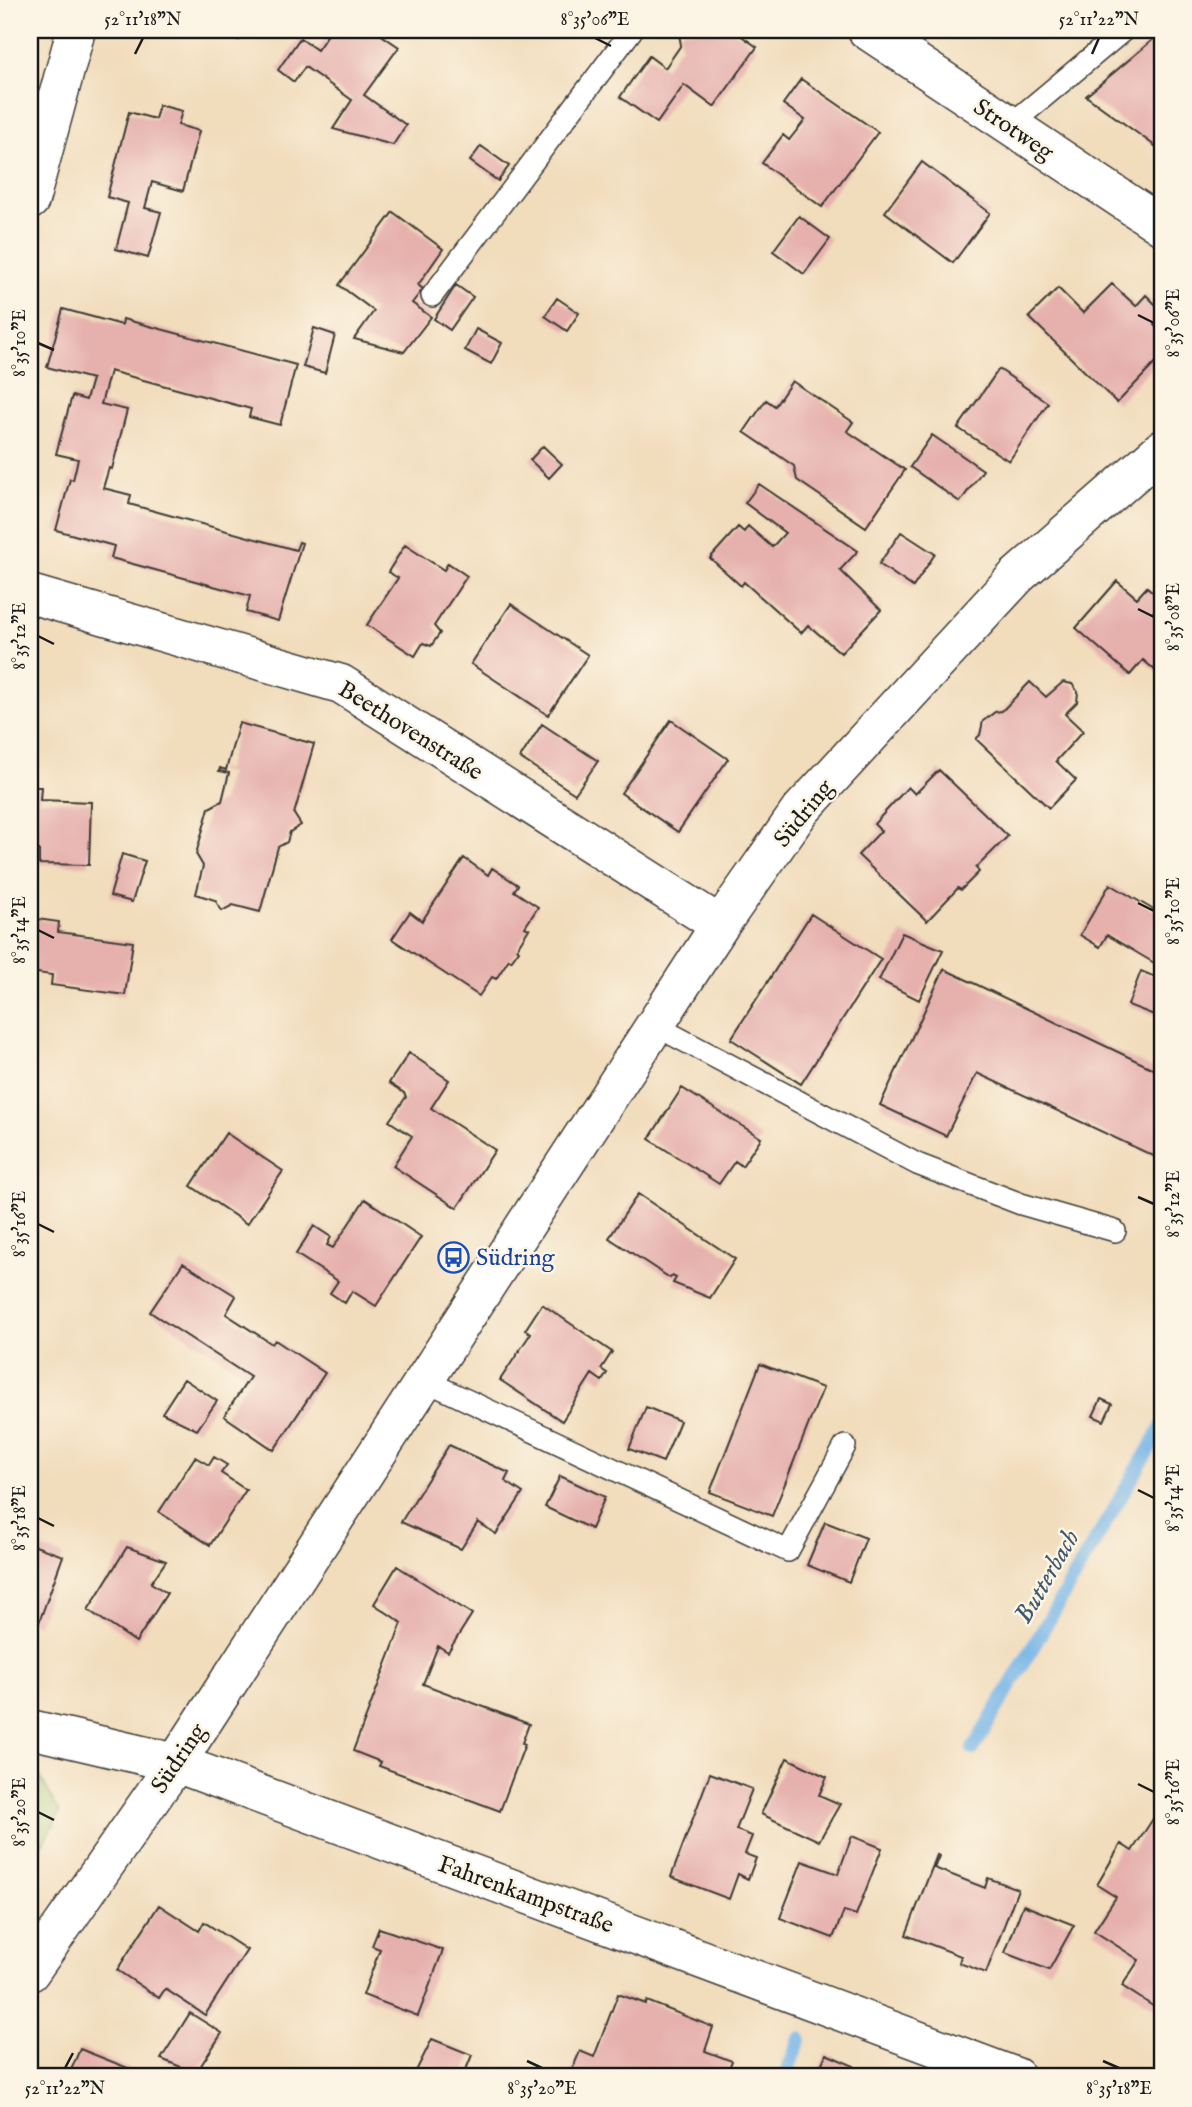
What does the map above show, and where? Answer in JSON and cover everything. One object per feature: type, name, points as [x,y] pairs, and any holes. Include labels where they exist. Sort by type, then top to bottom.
[{"type":"street","points":[[30,200],[76,30]]},
{"type":"street","name":"Strotweg","points":[[867,30],[1162,226]]},
{"type":"street","name":"Südring","points":[[30,1972],[176,1763],[720,925],[800,811],[1008,586],[1162,449]]},
{"type":"street","name":"Beethovenstraße","points":[[30,594],[341,684],[720,925]]},
{"type":"street","name":"Fahrenkampstraße","points":[[30,1728],[176,1763],[1016,2077]]},
{"type":"lane","points":[[432,296],[632,30]]},
{"type":"lane","points":[[1009,125],[1124,30]]},
{"type":"lane","points":[[656,1026],[917,1164],[1021,1205],[1115,1231]]},
{"type":"lane","points":[[424,1380],[788,1551],[845,1446]]},
{"type":"green space","points":[[30,1771],[38,1773],[60,1813],[30,1866]]},
{"type":"building","points":[[204,30],[241,30],[239,40]]},
{"type":"building","points":[[331,30],[374,30],[399,47],[364,95],[406,125],[393,145],[333,129],[352,100],[305,67],[294,82],[278,70],[300,38],[317,50]]},
{"type":"building","points":[[683,30],[733,30],[757,47],[714,107],[684,85],[657,123],[620,97],[649,56],[665,68],[681,45],[679,34]]},
{"type":"building","points":[[1162,32],[1162,151],[1086,96]]},
{"type":"building","points":[[801,79],[878,132],[822,207],[762,163],[783,135],[789,140],[805,120],[783,104]]},
{"type":"building","points":[[159,105],[182,111],[178,125],[199,131],[183,191],[152,182],[145,208],[161,212],[148,258],[116,249],[128,203],[107,197],[129,112],[155,119]]},
{"type":"building","points":[[481,146],[509,166],[498,181],[470,161]]},
{"type":"building","points":[[922,162],[990,213],[953,263],[885,212]]},
{"type":"building","points":[[393,212],[443,249],[418,285],[423,289],[412,303],[431,317],[404,352],[354,339],[374,311],[339,285]]},
{"type":"building","points":[[799,216],[830,239],[804,274],[773,251]]},
{"type":"building","points":[[1112,284],[1136,306],[1146,295],[1162,311],[1162,317],[1154,325],[1162,333],[1162,356],[1117,403],[1029,317],[1058,288],[1083,313]]},
{"type":"building","points":[[456,285],[473,297],[450,330],[434,319]]},
{"type":"building","points":[[557,298],[579,313],[567,331],[545,316]]},
{"type":"building","points":[[63,309],[122,325],[123,319],[296,365],[280,425],[249,417],[251,409],[110,371],[101,404],[127,410],[112,469],[109,468],[103,488],[131,495],[129,504],[296,550],[299,542],[302,543],[278,621],[246,612],[250,596],[111,558],[114,546],[56,530],[78,459],[56,454],[72,396],[86,400],[92,379],[47,367]]},
{"type":"building","points":[[314,328],[335,335],[325,373],[303,367]]},
{"type":"building","points":[[476,329],[502,343],[491,364],[465,350]]},
{"type":"building","points":[[999,369],[1048,403],[1009,461],[958,428]]},
{"type":"building","points":[[792,381],[853,422],[847,431],[905,470],[866,527],[797,480],[794,466],[744,432],[766,400],[775,406]]},
{"type":"building","points":[[932,435],[983,470],[960,502],[910,467]]},
{"type":"building","points":[[543,446],[562,464],[549,478],[530,460]]},
{"type":"building","points":[[759,484],[858,551],[840,570],[881,610],[841,653],[808,625],[801,633],[744,582],[741,586],[710,558],[738,527],[744,532],[748,526],[772,547],[785,533],[745,503]]},
{"type":"building","points":[[901,532],[935,554],[913,587],[879,564]]},
{"type":"building","points":[[405,545],[444,570],[448,563],[467,576],[434,626],[440,633],[431,646],[423,643],[415,656],[367,625],[398,578],[388,572]]},
{"type":"building","points":[[1117,581],[1137,598],[1147,587],[1162,600],[1153,612],[1162,620],[1162,676],[1143,660],[1130,675],[1076,628]]},
{"type":"building","points":[[511,604],[588,655],[548,715],[471,664]]},
{"type":"building","points":[[1030,682],[1046,697],[1063,682],[1072,684],[1078,692],[1077,702],[1065,714],[1083,731],[1056,761],[1076,780],[1049,808],[976,739],[980,735],[983,721],[995,712],[1002,711]]},
{"type":"building","points":[[671,720],[728,759],[678,832],[621,793]]},
{"type":"building","points":[[239,723],[314,744],[294,814],[301,825],[290,832],[287,842],[278,847],[260,912],[233,905],[222,911],[215,900],[196,894],[203,866],[196,854],[209,808],[222,801],[229,773],[219,771],[220,768],[226,770]]},
{"type":"building","points":[[542,724],[598,761],[575,794],[520,758]]},
{"type":"building","points":[[939,770],[1008,836],[976,868],[979,872],[961,890],[958,888],[927,921],[858,855],[881,831],[874,824],[908,787],[915,794]]},
{"type":"building","points":[[30,787],[41,787],[40,800],[91,802],[89,865],[39,864],[39,850],[30,850]]},
{"type":"building","points":[[122,854],[145,861],[132,902],[110,896]]},
{"type":"building","points":[[464,858],[488,875],[492,868],[518,885],[514,891],[538,907],[525,927],[529,929],[517,948],[519,950],[511,961],[509,959],[496,979],[492,977],[479,996],[392,939],[410,912],[422,921]]},
{"type":"building","points":[[1110,884],[1162,915],[1162,1018],[1128,1005],[1141,971],[1155,977],[1161,967],[1107,935],[1100,947],[1080,935]]},
{"type":"building","points":[[811,914],[881,959],[801,1084],[731,1039]]},
{"type":"building","points":[[30,918],[59,922],[58,932],[133,942],[125,995],[51,985],[52,975],[30,972]]},
{"type":"building","points":[[902,933],[943,950],[919,1000],[879,980]]},
{"type":"building","points":[[944,969],[1162,1073],[1162,1160],[977,1073],[946,1136],[880,1105]]},
{"type":"building","points":[[409,1053],[449,1080],[431,1108],[495,1150],[457,1208],[393,1166],[412,1136],[389,1121],[406,1097],[389,1083]]},
{"type":"building","points":[[682,1088],[761,1138],[742,1166],[735,1161],[719,1184],[649,1139]]},
{"type":"building","points":[[226,1133],[283,1171],[247,1224],[191,1186]]},
{"type":"building","points":[[638,1194],[735,1259],[710,1298],[673,1283],[676,1278],[670,1278],[609,1238]]},
{"type":"building","points":[[365,1199],[421,1237],[376,1306],[352,1291],[345,1303],[330,1293],[338,1281],[296,1254],[314,1226],[331,1237],[327,1245],[333,1248]]},
{"type":"building","points":[[183,1263],[236,1296],[226,1314],[272,1344],[275,1340],[325,1373],[274,1450],[224,1416],[250,1377],[150,1312]]},
{"type":"building","points":[[542,1304],[612,1352],[601,1369],[607,1373],[602,1381],[592,1374],[562,1421],[500,1380],[531,1333],[525,1330]]},
{"type":"building","points":[[760,1364],[823,1388],[772,1516],[710,1492]]},
{"type":"building","points":[[184,1379],[217,1401],[197,1430],[162,1413]]},
{"type":"building","points":[[1101,1399],[1112,1404],[1104,1421],[1093,1416]]},
{"type":"building","points":[[646,1407],[680,1421],[663,1462],[629,1449]]},
{"type":"building","points":[[449,1445],[509,1473],[505,1481],[523,1493],[496,1534],[478,1522],[461,1549],[401,1522]]},
{"type":"building","points":[[195,1457],[209,1465],[214,1457],[227,1465],[221,1473],[246,1490],[210,1545],[159,1512]]},
{"type":"building","points":[[560,1476],[605,1497],[591,1529],[545,1507]]},
{"type":"building","points":[[825,1522],[866,1538],[849,1582],[807,1565]]},
{"type":"building","points":[[30,1544],[63,1556],[38,1625],[30,1622]]},
{"type":"building","points":[[127,1547],[166,1561],[151,1583],[167,1593],[136,1642],[88,1610]]},
{"type":"building","points":[[397,1566],[472,1614],[448,1652],[438,1646],[423,1684],[529,1724],[522,1743],[525,1744],[500,1811],[379,1766],[381,1762],[353,1751],[402,1623],[374,1604]]},
{"type":"building","points":[[787,1758],[827,1777],[819,1795],[840,1804],[819,1841],[761,1814]]},
{"type":"building","points":[[710,1773],[752,1789],[736,1830],[752,1836],[745,1854],[756,1858],[748,1879],[738,1874],[729,1899],[671,1877]]},
{"type":"building","points":[[1162,1805],[1162,2012],[1122,1986],[1139,1960],[1094,1931],[1116,1897],[1097,1885],[1121,1844],[1132,1851]]},
{"type":"building","points":[[852,1836],[882,1848],[856,1915],[844,1911],[833,1938],[780,1918],[802,1861],[838,1874]]},
{"type":"building","points":[[937,1855],[939,1856],[934,1868],[985,1888],[988,1878],[1018,1889],[986,1973],[959,1963],[961,1956],[906,1935]]},
{"type":"building","points":[[159,1905],[199,1931],[204,1922],[247,1950],[205,2015],[165,1989],[159,1998],[117,1970]]},
{"type":"building","points":[[1023,1905],[1074,1925],[1049,1970],[1005,1953]]},
{"type":"building","points":[[379,1928],[443,1950],[418,2016],[363,1995],[380,1949],[372,1946]]},
{"type":"building","points":[[618,1994],[646,2004],[647,2001],[713,2027],[705,2051],[732,2061],[725,2077],[569,2077],[580,2051],[594,2057]]},
{"type":"building","points":[[190,2013],[222,2033],[196,2073],[161,2059]]},
{"type":"building","points":[[432,2039],[472,2055],[463,2077],[413,2077]]},
{"type":"building","points":[[80,2049],[138,2072],[136,2077],[68,2077]]},
{"type":"building","points":[[826,2054],[854,2066],[850,2077],[816,2077]]},
{"type":"waterway","name":"Butterbach","points":[[973,1749],[1162,1427]]},
{"type":"waterway","name":"Butterbach","points":[[785,2077],[800,2039]]},
{"type":"place","name":"Südring","points":[[453,1257]]}]
